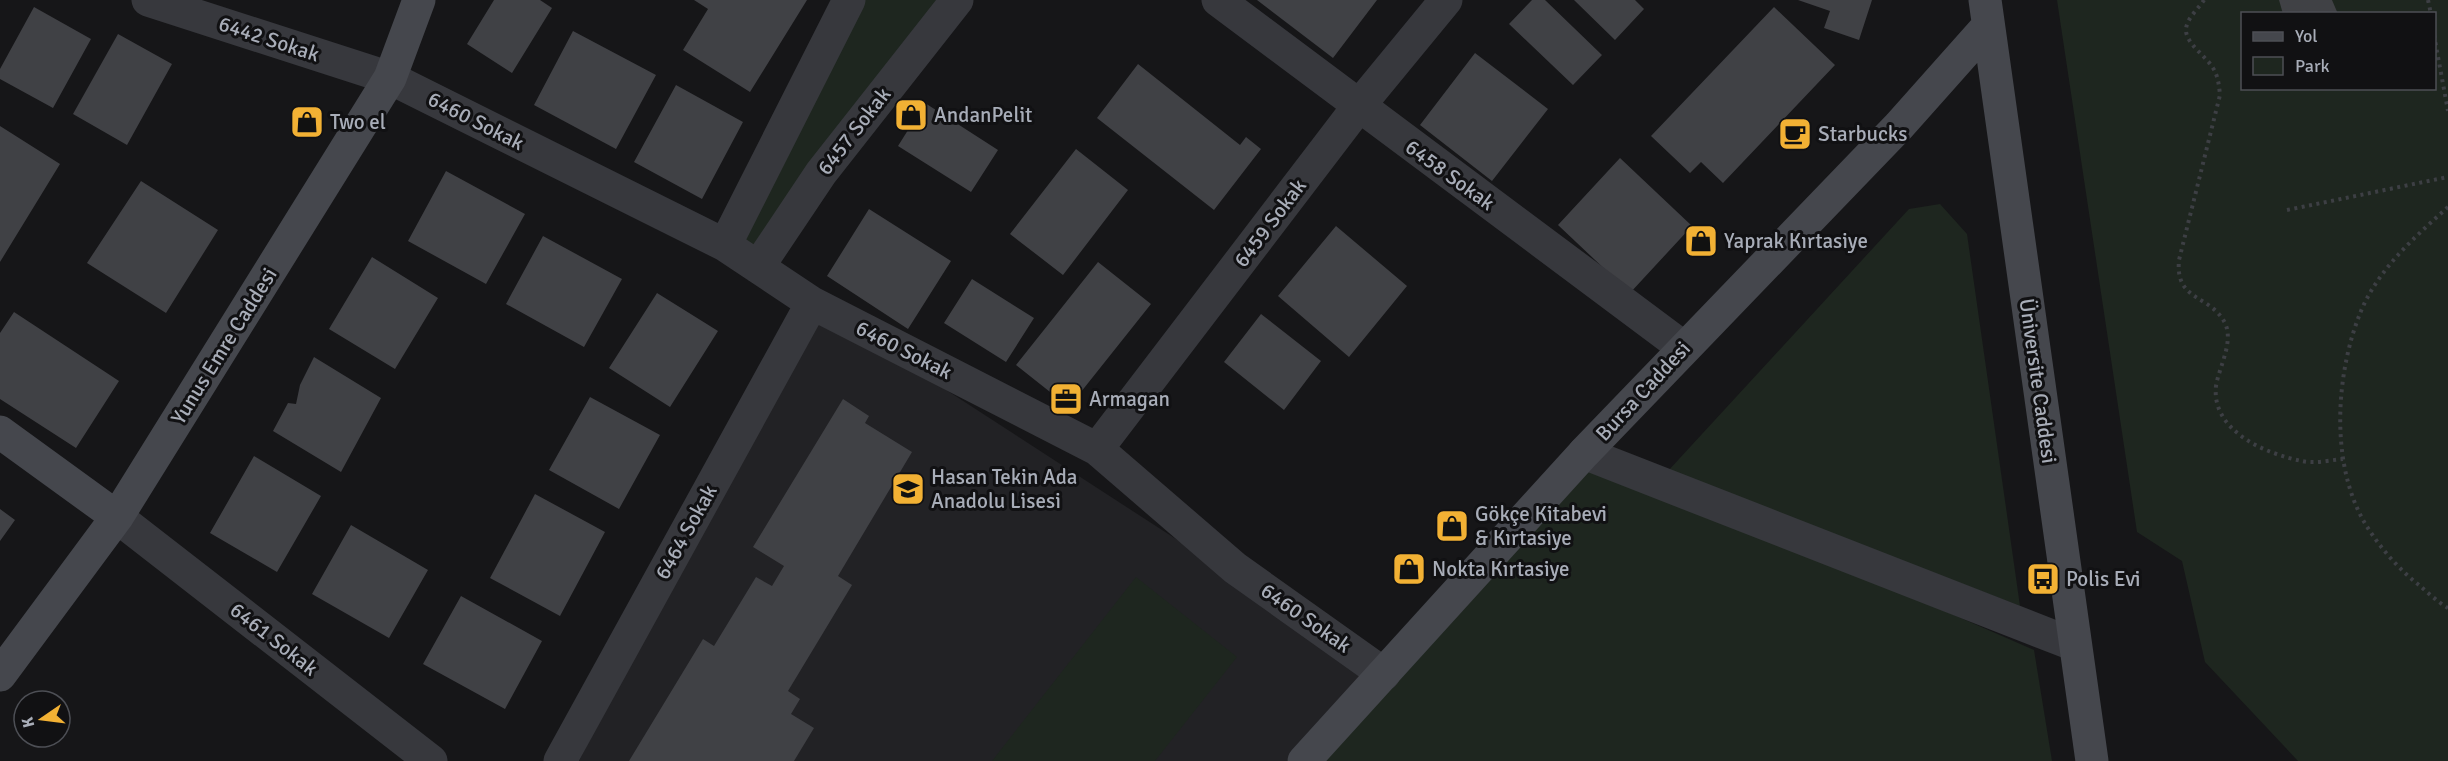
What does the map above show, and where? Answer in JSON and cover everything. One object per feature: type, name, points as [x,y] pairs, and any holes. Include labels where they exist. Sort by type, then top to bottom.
[{"type":"main road","name":"Yunus Emre Caddesi","points":[[0,675],[117,517],[390,78],[419,0]]},
{"type":"main road","name":"Bursa Caddesi","points":[[1304,761],[1584,453],[1899,126],[1986,13]]},
{"type":"main road","name":"Üniversite Caddesi","points":[[1986,13],[2092,760]]},
{"type":"main road","points":[[0,432],[117,517]]},
{"type":"street","name":"6442 Sokak","points":[[147,0],[390,78]]},
{"type":"street","points":[[724,245],[849,0]]},
{"type":"street","name":"6457 Sokak","points":[[758,267],[821,172],[957,0]]},
{"type":"street","name":"6458 Sokak","points":[[1218,0],[1684,348]]},
{"type":"street","name":"6459 Sokak","points":[[1097,449],[1358,106],[1446,0]]},
{"type":"street","name":"6460 Sokak","points":[[390,78],[724,245],[812,303],[1097,449],[1235,568],[1384,674]]},
{"type":"street","name":"6464 Sokak","points":[[560,761],[812,303]]},
{"type":"street","points":[[1584,453],[2075,645]]},
{"type":"street","name":"6461 Sokak","points":[[117,517],[431,761]]},
{"type":"path","points":[[2204,0],[2190,18],[2186,28],[2189,38],[2213,68],[2219,81],[2220,95],[2179,260],[2178,270],[2182,285],[2215,312],[2224,323],[2227,334],[2226,346],[2216,388],[2223,419],[2233,430],[2248,443],[2303,461],[2343,459]]},
{"type":"path","points":[[2436,46],[2448,111]]},
{"type":"path","points":[[2287,210],[2448,177]]},
{"type":"path","points":[[2448,207],[2400,252],[2362,310],[2349,348],[2343,384],[2341,423],[2343,459],[2349,485],[2363,519],[2386,553],[2410,578],[2448,608]]},
{"type":"shaded area","name":"Hasan Tekin Ada Anadolu Lisesi","points":[[812,303],[1384,674],[1287,761],[579,761]]},
{"type":"green space","points":[[850,0],[961,0],[758,267],[725,245]]},
{"type":"green space","points":[[2057,0],[2448,0],[2448,761],[2298,761],[2205,662],[2182,561],[2137,532]]},
{"type":"green space","points":[[1940,204],[1967,234],[2020,606],[1668,471],[1909,209]]},
{"type":"green space","points":[[1584,453],[2034,650],[2052,761],[1302,761]]},
{"type":"green space","points":[[1136,577],[1237,657],[1155,761],[992,761]]},
{"type":"building","points":[[494,0],[540,0],[552,8],[512,73],[467,44]]},
{"type":"building","points":[[694,0],[807,0],[750,92],[683,50],[708,9]]},
{"type":"building","points":[[1257,0],[1377,0],[1333,58]]},
{"type":"building","points":[[1532,0],[1545,0],[1602,55],[1573,85],[1509,24]]},
{"type":"building","points":[[1574,0],[1635,0],[1644,9],[1615,40]]},
{"type":"building","points":[[1798,0],[1872,0],[1859,40],[1824,28],[1830,11]]},
{"type":"building","points":[[2279,0],[2332,0],[2337,12],[2282,12]]},
{"type":"building","points":[[34,7],[91,39],[53,108],[0,79],[0,69]]},
{"type":"building","points":[[1774,7],[1835,65],[1723,183],[1701,162],[1690,173],[1651,136]]},
{"type":"building","points":[[573,31],[656,75],[616,149],[534,105]]},
{"type":"building","points":[[118,34],[172,64],[127,145],[73,114]]},
{"type":"building","points":[[1475,53],[1548,109],[1492,181],[1420,125]]},
{"type":"building","points":[[1138,64],[1240,145],[1246,137],[1261,149],[1214,210],[1097,118]]},
{"type":"building","points":[[676,85],[743,122],[702,199],[634,162]]},
{"type":"building","points":[[925,103],[998,150],[971,192],[898,146]]},
{"type":"building","points":[[0,126],[60,164],[0,262]]},
{"type":"building","points":[[1076,149],[1128,190],[1063,275],[1010,234]]},
{"type":"building","points":[[1620,158],[1692,226],[1630,293],[1558,225]]},
{"type":"building","points":[[446,171],[525,214],[486,284],[408,241]]},
{"type":"building","points":[[141,181],[218,230],[166,313],[87,263]]},
{"type":"building","points":[[869,209],[951,261],[908,329],[827,276]]},
{"type":"building","points":[[1336,226],[1407,286],[1349,357],[1278,296]]},
{"type":"building","points":[[543,236],[622,279],[584,347],[506,304]]},
{"type":"building","points":[[372,257],[438,298],[395,369],[329,329]]},
{"type":"building","points":[[1098,262],[1151,304],[1069,407],[1016,365]]},
{"type":"building","points":[[972,279],[1034,318],[1006,362],[944,323]]},
{"type":"building","points":[[657,293],[718,331],[670,407],[609,368]]},
{"type":"building","points":[[14,312],[119,381],[76,448],[0,399],[0,333]]},
{"type":"building","points":[[1261,314],[1321,361],[1284,410],[1224,362]]},
{"type":"building","points":[[314,357],[381,398],[341,472],[273,431],[288,403],[296,404],[300,385]]},
{"type":"building","points":[[590,397],[660,435],[619,509],[549,470]]},
{"type":"building","points":[[843,399],[869,416],[865,423],[912,452],[838,576],[852,585],[788,691],[800,699],[791,714],[814,728],[794,761],[629,761],[703,639],[714,646],[756,577],[772,586],[784,566],[753,547]]},
{"type":"building","points":[[254,456],[321,496],[277,572],[210,533]]},
{"type":"building","points":[[535,494],[605,532],[560,616],[490,578]]},
{"type":"building","points":[[0,509],[15,520],[0,541]]},
{"type":"building","points":[[351,525],[428,570],[389,638],[312,594]]},
{"type":"building","points":[[461,596],[542,641],[505,709],[423,664]]},
{"type":"place","name":"AndanPelit","points":[[911,115]]},
{"type":"place","name":"Two el","points":[[307,122]]},
{"type":"place","name":"Starbucks","points":[[1795,134]]},
{"type":"place","name":"Yaprak Kırtasiye","points":[[1701,241]]},
{"type":"place","name":"Armagan","points":[[1066,399]]},
{"type":"place","name":"Hasan Tekin Ada Anadolu Lisesi","points":[[908,489]]},
{"type":"place","name":"Gökçe Kitabevi & Kırtasiye","points":[[1452,526]]},
{"type":"place","name":"Nokta Kırtasiye","points":[[1409,569]]},
{"type":"place","name":"Polis Evi","points":[[2043,579]]}]
